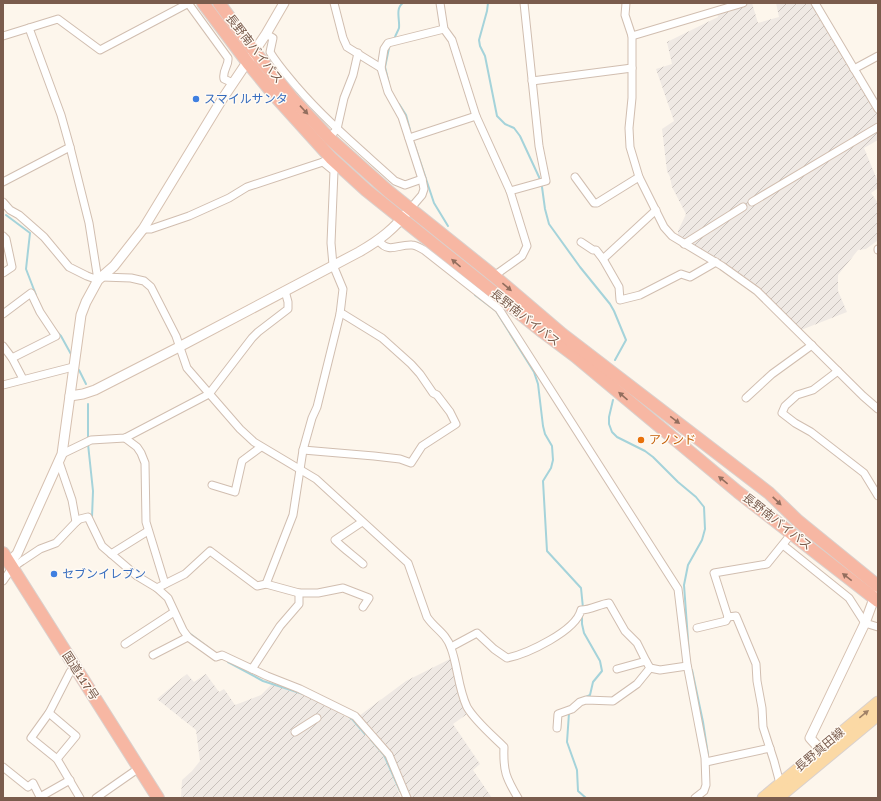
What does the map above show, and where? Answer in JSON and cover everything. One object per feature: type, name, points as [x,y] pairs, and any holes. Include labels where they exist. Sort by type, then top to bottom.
[{"type":"highway","name":"長野南バイパス","points":[[203,3],[248,63],[327,160],[542,332],[575,356],[700,461],[876,599]]},
{"type":"highway","name":"長野南バイパス","points":[[219,3],[254,51],[292,98],[333,133],[388,191],[494,276],[562,334],[769,493],[798,521],[878,586]]},
{"type":"highway","name":"国道117号","points":[[3,553],[158,798]]},
{"type":"main road","name":"長野真田線","points":[[781,793],[820,750],[878,702]]},
{"type":"main road","name":"長野真田線","points":[[763,798],[781,793],[878,715]]},
{"type":"street","points":[[3,36],[58,19],[100,50],[188,3],[228,58],[223,77],[224,79],[234,83]]},
{"type":"street","points":[[12,568],[14,557],[17,554],[60,458],[81,315],[86,302],[100,279],[114,266],[143,229],[248,63],[284,3]]},
{"type":"street","points":[[334,3],[347,46],[381,68]]},
{"type":"street","points":[[440,3],[444,30],[452,40],[476,116],[510,191],[528,246],[522,256],[494,276]]},
{"type":"street","points":[[510,191],[546,181],[539,146],[524,3]]},
{"type":"street","points":[[626,3],[625,15],[632,36],[629,128],[630,147],[640,177],[664,227],[672,236],[716,262],[757,291],[878,409]]},
{"type":"street","points":[[632,36],[742,3]]},
{"type":"street","points":[[814,3],[878,109]]},
{"type":"street","points":[[29,28],[61,115],[89,223],[100,279]]},
{"type":"street","points":[[70,396],[89,393],[179,347],[379,240],[391,231],[422,195],[424,189],[402,117],[388,92],[381,68],[384,49],[388,43],[444,30]]},
{"type":"street","points":[[266,34],[273,38],[270,52],[276,61],[316,108],[333,133],[395,181],[405,185],[422,179]]},
{"type":"street","points":[[333,133],[353,75],[358,53]]},
{"type":"street","points":[[854,69],[878,56]]},
{"type":"street","points":[[532,80],[632,68]]},
{"type":"street","points":[[409,138],[476,116]]},
{"type":"street","points":[[752,202],[878,127]]},
{"type":"street","points":[[3,182],[70,147]]},
{"type":"street","points":[[143,229],[151,228],[189,216],[229,198],[247,187],[327,160],[334,171],[330,243],[333,265],[343,290],[340,314],[317,407],[312,418],[303,450],[293,515],[266,584]]},
{"type":"street","points":[[575,177],[594,203],[597,203],[640,177]]},
{"type":"street","points":[[3,202],[10,210],[19,215],[44,237],[69,267],[87,276],[100,279],[131,278],[144,281],[151,287],[176,336],[187,368],[240,429],[261,447],[316,479],[408,564],[427,617],[443,633],[451,647],[462,694],[468,707],[472,714],[504,747],[503,766],[507,778],[518,798]]},
{"type":"street","points":[[684,244],[743,207]]},
{"type":"street","points":[[3,215],[10,210]]},
{"type":"street","points":[[603,259],[656,210]]},
{"type":"street","points":[[3,236],[6,239],[12,267],[3,273]]},
{"type":"street","points":[[379,240],[381,244],[388,248],[413,245],[424,250],[499,308],[678,589],[687,666],[706,762],[706,785],[704,790],[696,798]]},
{"type":"street","points":[[581,242],[592,250],[596,250],[603,259],[619,287],[620,300],[640,295],[681,274],[690,277],[716,262]]},
{"type":"street","points":[[60,458],[87,442],[125,438],[209,394],[252,338],[288,309],[285,291]]},
{"type":"street","points":[[3,314],[31,293],[40,312],[56,336],[12,358]]},
{"type":"street","points":[[303,450],[374,456],[411,463],[422,446],[456,424],[450,412],[411,364],[382,338],[343,314],[340,314]]},
{"type":"street","points":[[746,398],[772,374],[812,345]]},
{"type":"street","points":[[3,346],[12,358],[23,379]]},
{"type":"street","points":[[3,385],[73,366]]},
{"type":"street","points":[[838,371],[813,390],[798,395],[785,406],[782,413],[794,423],[811,432],[864,473],[878,496]]},
{"type":"street","points":[[125,438],[137,447],[145,463],[146,522],[165,584]]},
{"type":"street","points":[[212,485],[235,492],[242,461],[261,447]]},
{"type":"street","points":[[60,458],[72,500],[76,522]]},
{"type":"street","points":[[3,581],[12,568],[40,549],[56,543],[76,522],[80,519],[88,517],[102,546],[137,576],[157,588],[168,598],[179,623],[188,637],[216,658],[222,655],[252,670],[300,689],[355,716],[389,755],[407,798]]},
{"type":"street","points":[[362,522],[336,540],[362,564]]},
{"type":"street","points":[[111,554],[148,531]]},
{"type":"street","points":[[728,617],[714,573],[767,564],[792,533]]},
{"type":"street","points":[[783,544],[849,598],[865,623],[878,627]]},
{"type":"street","points":[[157,588],[185,574],[210,551],[257,586],[266,584],[299,593],[318,593],[344,588],[369,598],[363,607]]},
{"type":"street","points":[[820,750],[810,738],[876,599],[878,586]]},
{"type":"street","points":[[252,670],[280,626],[299,604],[299,593]]},
{"type":"street","points":[[451,647],[477,633],[507,658],[514,657],[539,646],[558,634],[576,620],[580,615],[581,610],[609,603],[625,631],[637,643],[650,668],[660,670],[687,666]]},
{"type":"street","points":[[125,644],[174,612]]},
{"type":"street","points":[[697,628],[726,621],[728,617],[736,616],[756,664],[757,681],[762,708],[762,727],[770,748],[781,793]]},
{"type":"street","points":[[153,655],[188,637]]},
{"type":"street","points":[[617,668],[646,661]]},
{"type":"street","points":[[75,668],[70,672],[49,713],[32,738],[57,759],[80,798]]},
{"type":"street","points":[[557,728],[558,714],[572,710],[580,702],[586,700],[612,701],[637,684],[650,668]]},
{"type":"street","points":[[49,713],[76,736],[57,759]]},
{"type":"street","points":[[295,732],[317,718]]},
{"type":"street","points":[[706,762],[770,748]]},
{"type":"street","points":[[3,767],[28,787],[33,784],[41,797],[70,780]]},
{"type":"street","points":[[96,798],[139,768]]},
{"type":"shaded area","points":[[752,3],[758,23],[779,17],[776,3],[811,3],[878,115],[878,140],[864,148],[878,182],[878,188],[871,193],[878,203],[877,241],[866,249],[858,250],[838,275],[838,291],[847,312],[801,330],[756,287],[725,263],[678,237],[678,231],[686,214],[672,187],[667,171],[662,129],[674,121],[656,69],[672,64],[667,42],[718,17],[717,11]]},
{"type":"shaded area","points":[[450,659],[461,701],[467,714],[453,724],[480,764],[473,770],[492,798],[410,798],[379,741],[378,736],[374,730],[371,731],[359,716],[406,681]]},
{"type":"shaded area","points":[[187,674],[194,682],[206,674],[219,692],[224,689],[235,705],[261,695],[272,684],[303,694],[352,720],[385,758],[401,798],[182,798],[182,780],[200,761],[196,730],[157,699]]},
{"type":"waterway","points":[[395,37],[399,28],[399,8],[403,3]]},
{"type":"waterway","points":[[488,3],[479,40],[485,56],[497,116],[505,124],[514,128],[520,136],[539,177],[549,224],[614,311],[626,340],[615,360]]},
{"type":"waterway","points":[[389,48],[385,67],[389,84]]},
{"type":"waterway","points":[[399,104],[406,115],[410,130]]},
{"type":"waterway","points":[[414,143],[434,203],[448,226]]},
{"type":"waterway","points":[[6,215],[30,233],[26,269],[36,295]]},
{"type":"waterway","points":[[475,295],[496,311],[534,372],[538,384],[543,426],[545,434],[552,446],[553,460],[551,468],[543,481],[547,551],[581,588],[583,608]]},
{"type":"waterway","points":[[57,332],[61,336],[72,356]]},
{"type":"waterway","points":[[79,370],[86,384]]},
{"type":"waterway","points":[[613,400],[609,417],[609,424],[612,432],[617,437],[645,451],[653,457],[678,482],[696,497],[704,507],[705,529],[702,540],[688,565],[684,585],[689,654]]},
{"type":"waterway","points":[[88,404],[88,439]]},
{"type":"waterway","points":[[88,444],[93,491],[92,517]]},
{"type":"waterway","points":[[582,613],[584,633],[600,661],[602,671],[593,682],[590,695],[586,697]]},
{"type":"waterway","points":[[189,633],[209,648]]},
{"type":"waterway","points":[[228,662],[263,681],[303,694]]},
{"type":"waterway","points":[[692,670],[708,755]]},
{"type":"waterway","points":[[569,713],[567,742],[577,770],[578,791],[586,798]]},
{"type":"waterway","points":[[348,716],[365,734]]},
{"type":"waterway","points":[[371,740],[384,755],[400,791]]},
{"type":"place","name":"スマイルサンタ","points":[[196,99]]},
{"type":"place","name":"アノンド","points":[[641,440]]},
{"type":"place","name":"セブンイレブン","points":[[54,574]]}]
